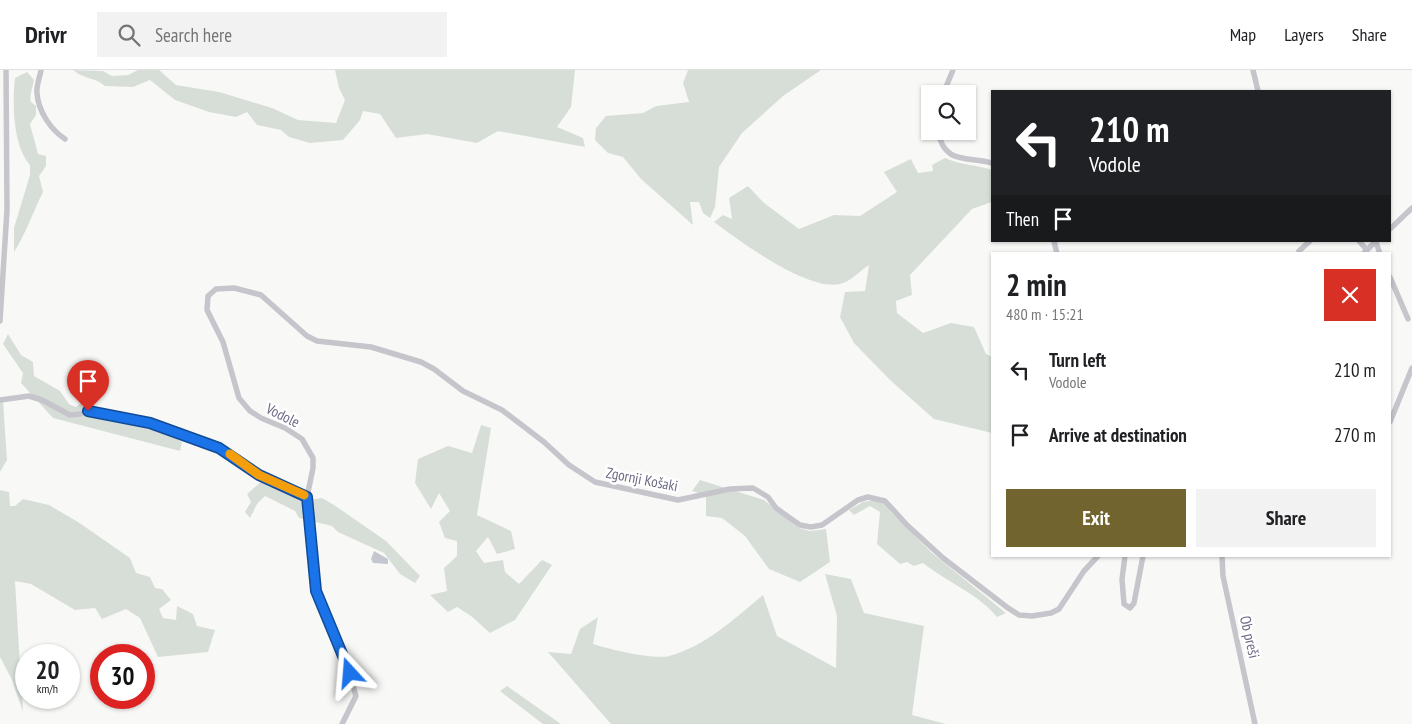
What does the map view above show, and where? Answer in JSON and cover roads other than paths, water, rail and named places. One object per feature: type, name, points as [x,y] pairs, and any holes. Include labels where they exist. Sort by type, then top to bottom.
[{"type":"street","points":[[0,321],[7,210],[6,70]]},
{"type":"street","points":[[41,70],[37,93],[40,105],[49,125],[65,139]]},
{"type":"street","points":[[947,85],[953,70]]},
{"type":"street","points":[[1253,70],[1258,90]]},
{"type":"street","points":[[940,140],[942,146],[951,156],[991,163]]},
{"type":"street","points":[[1391,228],[1412,208]]},
{"type":"street","points":[[1299,251],[1309,242]]},
{"type":"street","points":[[1365,252],[1375,242]]},
{"type":"street","points":[[1391,279],[1408,319]]},
{"type":"street","name":"Vodole","points":[[307,497],[313,468],[309,449],[302,438],[250,411],[239,398],[224,342],[207,310],[208,296],[216,289],[223,288],[254,291],[270,301],[307,336],[317,341],[339,344]]},
{"type":"street","name":"Zgornji Košaki","points":[[339,344],[371,347],[421,362],[434,369],[463,392],[502,410],[544,442],[588,480],[611,488],[678,500],[730,489],[753,488],[768,497],[776,508],[800,525],[811,527],[822,525],[846,506],[858,500],[868,497],[885,501],[907,525],[943,558],[1008,608],[1019,614],[1042,615],[1059,609],[1084,571],[1097,557]]},
{"type":"street","points":[[1391,420],[1412,368]]},
{"type":"street","points":[[0,400],[33,396],[63,412],[76,415],[92,410],[150,423],[219,448],[259,475],[307,497],[316,591],[344,655],[356,696],[342,724]]},
{"type":"street","points":[[1125,557],[1122,594],[1124,604],[1130,608],[1134,603],[1143,557]]},
{"type":"street","name":"Ob preši","points":[[1222,557],[1222,576],[1255,724]]}]
